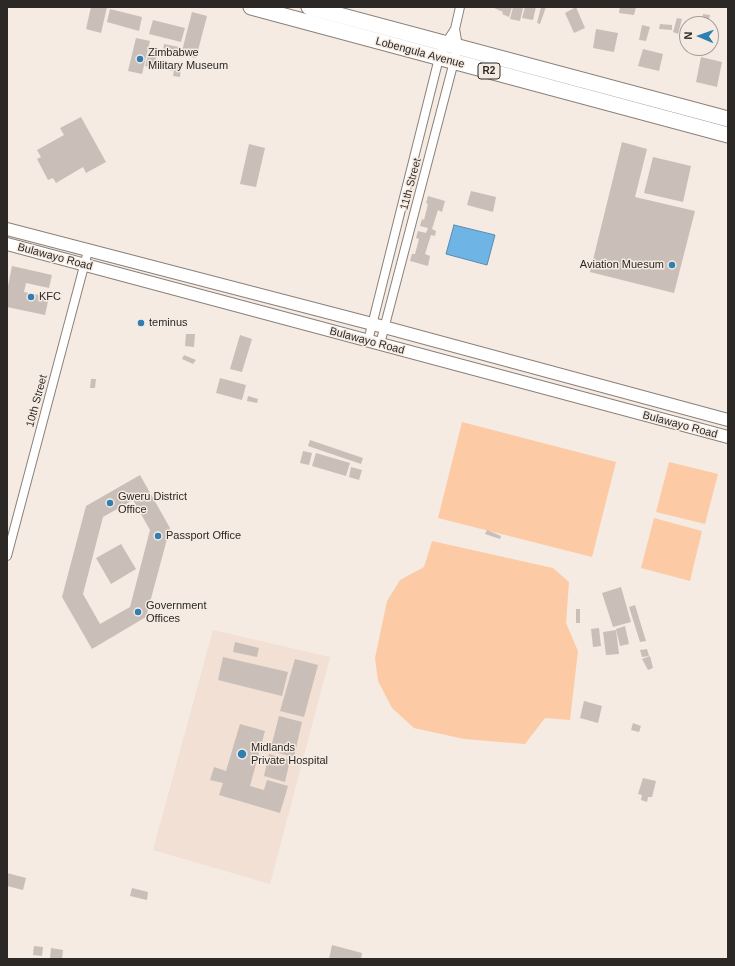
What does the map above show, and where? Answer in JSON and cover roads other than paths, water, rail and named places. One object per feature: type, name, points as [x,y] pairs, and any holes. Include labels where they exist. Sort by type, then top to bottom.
[{"type":"highway","name":"Lobengula Avenue","points":[[251,7],[728,136]]},
{"type":"highway","name":"Lobengula Avenue","points":[[309,7],[728,119]]},
{"type":"street","name":"11th Street","points":[[380,344],[454,62],[452,44],[460,7]]},
{"type":"street","name":"11th Street","points":[[368,341],[439,58],[452,44],[455,29]]},
{"type":"street","name":"Bulawayo Road","points":[[7,229],[384,327],[728,420]]},
{"type":"street","name":"Bulawayo Road","points":[[7,244],[728,437]]},
{"type":"street","name":"10th Street","points":[[7,556],[8,545],[15,524],[88,251]]},
{"type":"street","points":[[7,522],[15,524]]},
{"type":"water","points":[[454,225],[495,235],[487,265],[446,254]]},
{"type":"place","name":"Zimbabwe Military Museum","points":[[140,59]]},
{"type":"place","name":"Aviation Muesum","points":[[672,265]]},
{"type":"place","name":"KFC","points":[[31,297]]},
{"type":"place","name":"teminus","points":[[141,323]]},
{"type":"place","name":"Gweru District Office","points":[[110,503]]},
{"type":"place","name":"Passport Office","points":[[158,536]]},
{"type":"place","name":"Government Offices","points":[[138,612]]},
{"type":"place","name":"Midlands Private Hospital","points":[[242,754]]}]
